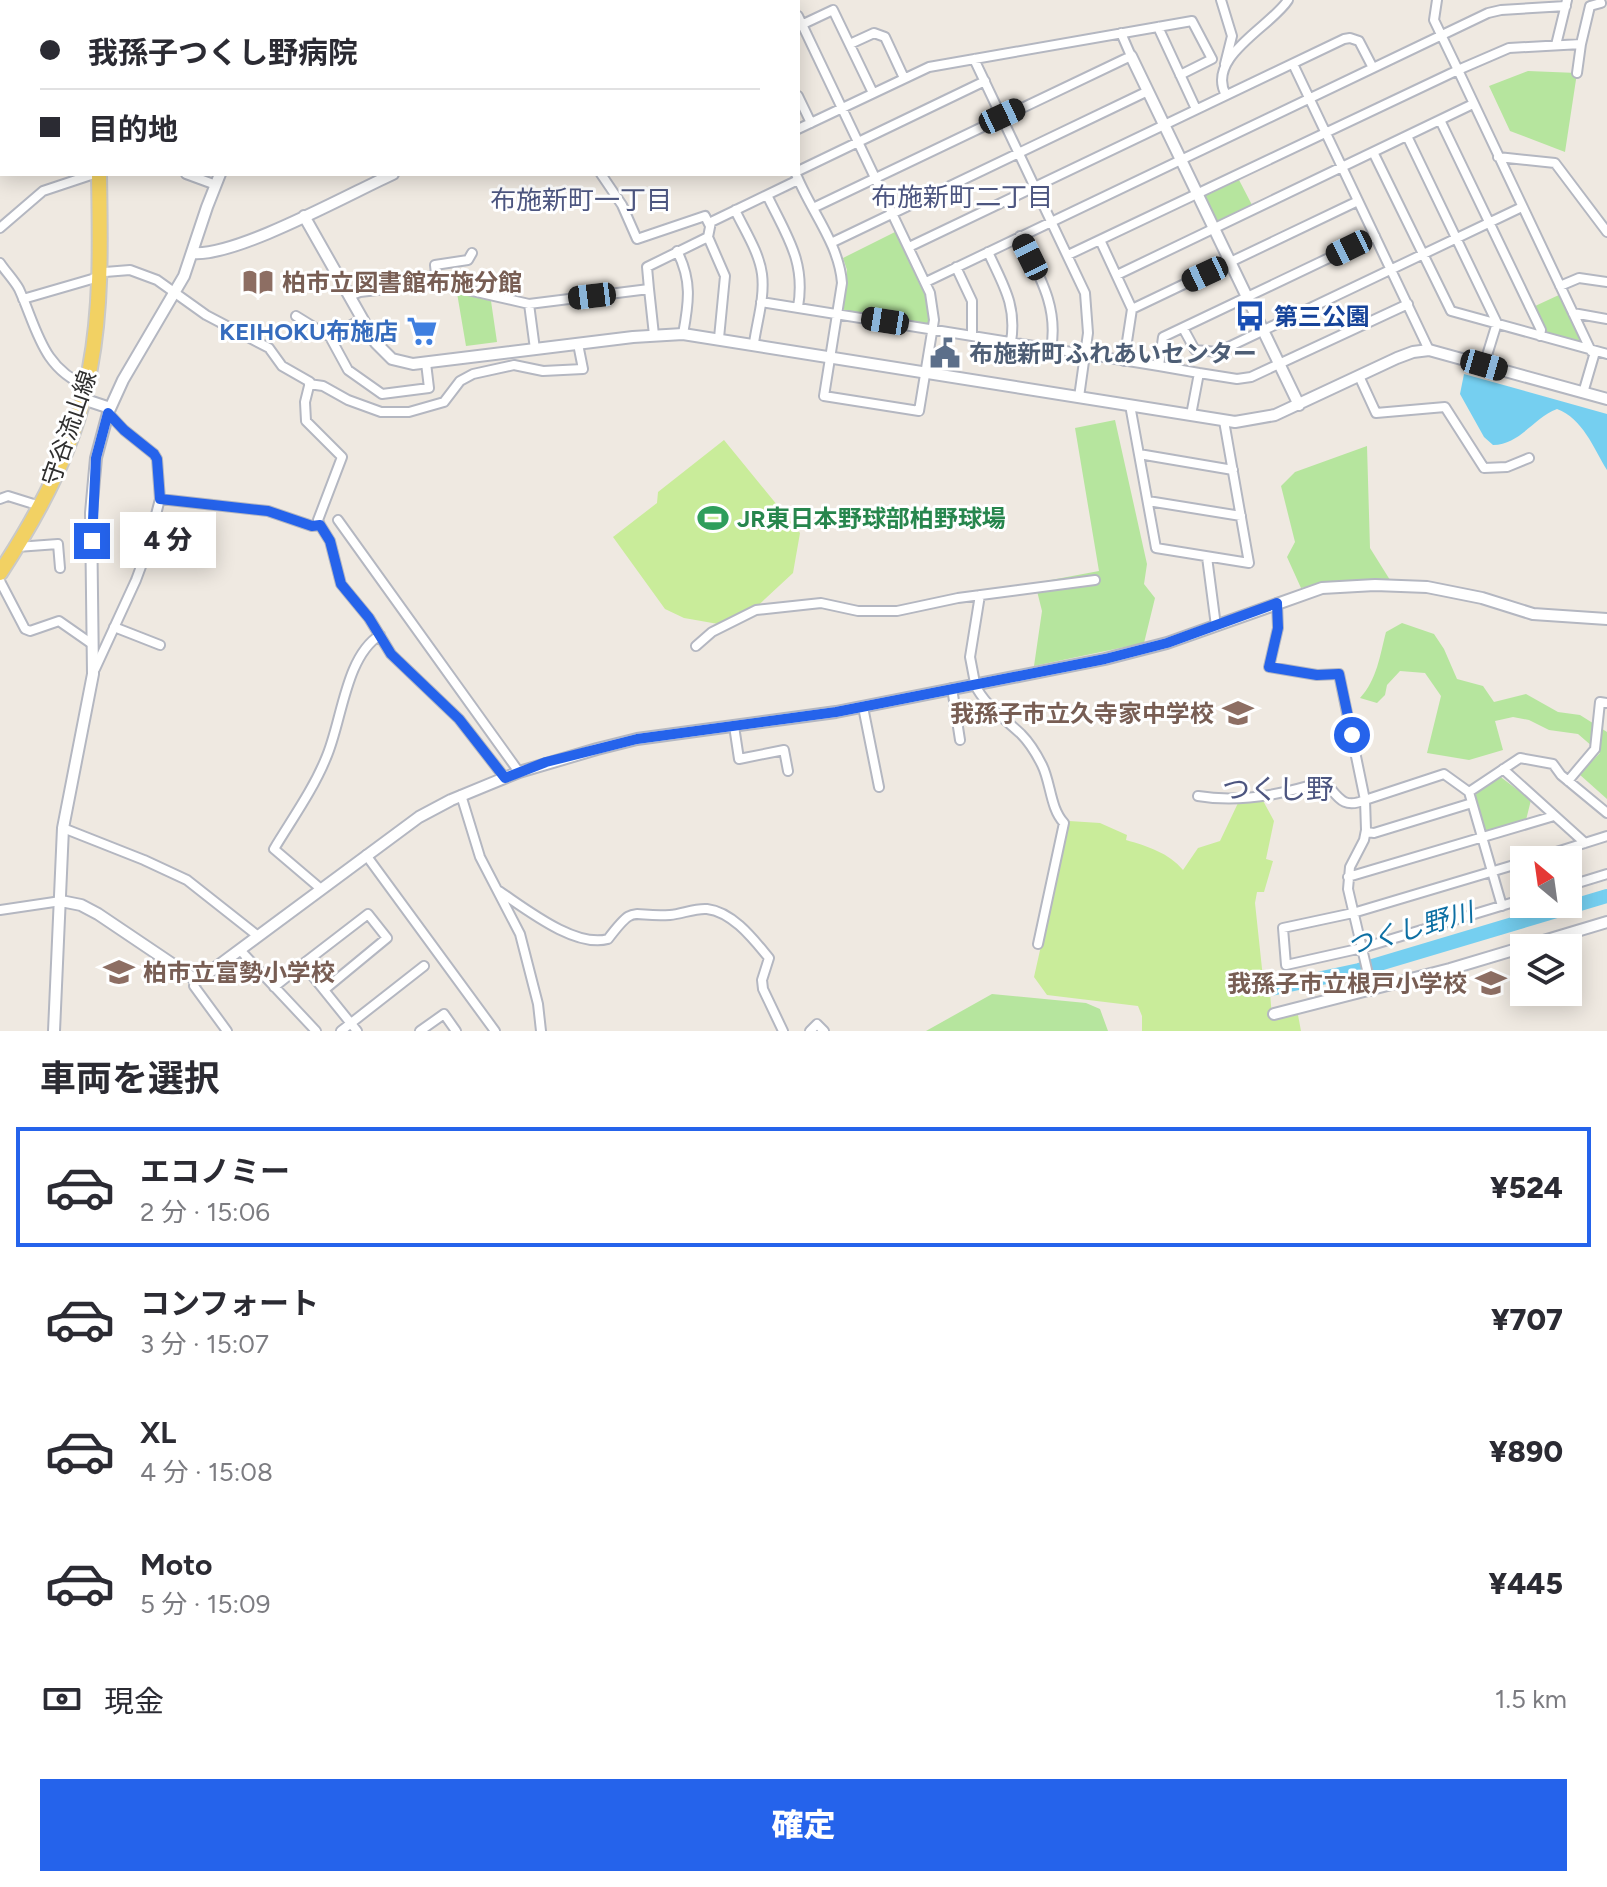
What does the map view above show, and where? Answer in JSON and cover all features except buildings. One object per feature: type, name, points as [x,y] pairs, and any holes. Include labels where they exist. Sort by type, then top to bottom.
[{"type":"main road","name":"守谷流山線","points":[[0,572],[41,506],[62,460],[85,392],[94,348],[99,275],[97,176]]},
{"type":"street","points":[[1221,0],[1232,36],[1221,86],[1226,95]]},
{"type":"street","points":[[1223,73],[1244,39],[1278,13],[1288,0]]},
{"type":"street","points":[[1437,0],[1434,20],[1593,351],[1583,393]]},
{"type":"street","points":[[926,282],[1441,35],[1501,10],[1566,3],[1556,45]]},
{"type":"street","points":[[1577,73],[1590,6],[1601,3]]},
{"type":"street","points":[[800,22],[833,10],[873,93]]},
{"type":"street","points":[[800,128],[929,67],[1192,21],[1212,59],[1180,75]]},
{"type":"street","points":[[797,176],[831,243],[841,273],[824,396],[919,411],[933,329],[933,305],[926,282],[800,24]]},
{"type":"street","points":[[1158,27],[1196,109]]},
{"type":"street","points":[[850,44],[874,33],[885,37],[904,78]]},
{"type":"street","points":[[1121,33],[1299,405]]},
{"type":"street","points":[[909,247],[1350,38],[1359,41],[1373,68]]},
{"type":"street","points":[[1068,255],[1495,51],[1581,44]]},
{"type":"street","points":[[813,208],[1131,56]]},
{"type":"street","points":[[974,59],[1082,283],[1088,308],[1086,354],[1079,397]]},
{"type":"street","points":[[1293,64],[1429,350]]},
{"type":"street","points":[[800,173],[985,81]]},
{"type":"street","points":[[831,243],[1148,91]]},
{"type":"street","points":[[800,100],[811,123]]},
{"type":"street","points":[[1117,275],[1473,104]]},
{"type":"street","points":[[1440,120],[1541,330],[1540,336]]},
{"type":"street","points":[[1407,136],[1497,323],[1484,365]]},
{"type":"street","points":[[1373,152],[1451,311],[1607,354]]},
{"type":"street","points":[[1498,157],[1555,163],[1607,232]]},
{"type":"street","points":[[0,228],[43,191],[91,176]]},
{"type":"street","points":[[191,176],[216,185]]},
{"type":"street","points":[[54,1031],[63,828],[93,674],[92,494],[96,458],[109,411],[130,366],[174,293],[193,253],[219,176]]},
{"type":"street","points":[[193,253],[208,253],[245,241],[389,176]]},
{"type":"street","points":[[602,176],[622,205],[637,239],[705,216],[725,276],[719,338]]},
{"type":"street","points":[[654,335],[647,267],[709,232],[711,222],[767,195],[796,176]]},
{"type":"street","points":[[767,195],[799,264],[802,282],[798,307]]},
{"type":"street","points":[[1132,309],[1358,201]]},
{"type":"street","points":[[1183,328],[1195,350],[1218,352],[1522,207]]},
{"type":"street","points":[[735,210],[760,265],[763,287],[754,343]]},
{"type":"street","points":[[304,216],[376,343],[392,359],[413,364],[683,334],[1224,421],[1255,420],[1275,415],[1413,352],[1429,350],[1607,399]]},
{"type":"street","points":[[1020,236],[1052,306],[1054,326],[1051,349]]},
{"type":"street","points":[[1159,366],[1163,337],[1375,236]]},
{"type":"street","points":[[1100,240],[1132,309],[1124,361]]},
{"type":"street","points":[[677,251],[684,264],[689,288],[683,334]]},
{"type":"street","points":[[988,252],[1010,300],[1014,324],[1011,342]]},
{"type":"street","points":[[437,283],[435,265],[468,260],[472,253]]},
{"type":"street","points":[[0,263],[17,285],[46,354],[157,459],[160,499],[146,553],[93,674]]},
{"type":"street","points":[[956,267],[972,301],[972,336]]},
{"type":"street","points":[[23,299],[105,272],[130,270],[157,280],[206,315],[269,348],[282,366],[310,382],[305,402],[306,421],[342,457],[318,520],[330,541],[341,584],[391,654],[459,719],[505,778]]},
{"type":"street","points":[[1560,286],[1579,278],[1607,282]]},
{"type":"street","points":[[349,296],[437,283],[529,304],[649,289]]},
{"type":"street","points":[[761,302],[1237,379],[1281,365],[1408,304]]},
{"type":"street","points":[[529,304],[535,349]]},
{"type":"street","points":[[1573,313],[1607,319]]},
{"type":"street","points":[[296,316],[330,337],[348,370],[382,394],[429,388],[426,363]]},
{"type":"street","points":[[330,337],[362,319]]},
{"type":"street","points":[[309,384],[323,386],[348,400],[381,412],[409,412],[444,402],[460,381],[473,374],[514,365],[543,371],[583,369],[578,344]]},
{"type":"street","points":[[1191,415],[1199,373]]},
{"type":"street","points":[[1359,376],[1376,413],[1445,407],[1484,468],[1507,467],[1529,458]]},
{"type":"street","points":[[1130,405],[1156,548],[1249,563],[1224,421]]},
{"type":"street","points":[[1139,454],[1233,470]]},
{"type":"street","points":[[0,499],[8,496],[41,506]]},
{"type":"street","points":[[160,499],[268,511],[312,526],[320,525]]},
{"type":"street","points":[[1148,501],[1241,516]]},
{"type":"street","points":[[338,520],[519,772]]},
{"type":"street","points":[[16,547],[58,544],[60,568]]},
{"type":"street","points":[[1207,557],[1216,626]]},
{"type":"street","points":[[696,646],[712,632],[756,610],[821,603],[858,611],[887,611],[1095,580]]},
{"type":"street","points":[[0,581],[25,629],[30,631],[59,621],[92,644]]},
{"type":"street","points":[[227,1031],[194,986],[196,980],[419,817],[461,795],[546,762],[637,739],[863,707],[1135,652],[1322,588],[1408,585],[1482,598],[1533,614],[1607,619]]},
{"type":"street","points":[[980,595],[970,657],[974,683],[980,696],[1001,719],[1022,735],[1031,748],[1043,767],[1056,814],[1064,823],[1038,944]]},
{"type":"street","points":[[1277,603],[1278,628],[1269,667],[1317,675],[1339,674],[1368,820],[1348,877],[1353,913],[1372,991]]},
{"type":"street","points":[[114,627],[160,645]]},
{"type":"street","points":[[321,889],[274,849],[326,759],[352,673],[380,635]]},
{"type":"street","points":[[952,688],[960,740]]},
{"type":"street","points":[[1568,781],[1595,749],[1600,702],[1607,703]]},
{"type":"street","points":[[863,707],[879,787]]},
{"type":"street","points":[[734,726],[739,759],[784,750],[788,771]]},
{"type":"street","points":[[1469,792],[1520,758],[1553,764],[1568,781],[1607,813]]},
{"type":"street","points":[[1503,769],[1585,843]]},
{"type":"street","points":[[1198,796],[1283,794],[1324,781],[1345,804],[1351,805],[1444,774],[1469,792],[1502,906]]},
{"type":"street","points":[[461,795],[480,857],[520,934],[538,1004],[541,1031]]},
{"type":"street","points":[[1366,832],[1374,833],[1472,803]]},
{"type":"street","points":[[1348,877],[1554,816]]},
{"type":"street","points":[[63,828],[187,880],[258,936]]},
{"type":"street","points":[[1575,846],[1607,836]]},
{"type":"street","points":[[366,855],[495,1031]]},
{"type":"street","points":[[1510,867],[1353,913],[1283,928],[1286,965],[1362,948],[1510,903]]},
{"type":"street","points":[[1582,882],[1607,874]]},
{"type":"street","points":[[499,891],[549,924],[588,941],[608,939],[619,922],[633,914],[673,915],[709,909],[747,932],[769,958],[762,980],[763,989],[783,1031]]},
{"type":"street","points":[[0,910],[61,901],[81,905],[196,980]]},
{"type":"street","points":[[274,987],[368,914],[387,938],[324,990]]},
{"type":"street","points":[[1274,1014],[1372,991],[1607,922]]},
{"type":"street","points":[[240,950],[316,1031]]},
{"type":"street","points":[[303,964],[354,1028]]},
{"type":"street","points":[[341,1031],[354,1028],[424,966]]},
{"type":"street","points":[[420,1031],[444,1014],[456,1031]]},
{"type":"street","points":[[810,1031],[817,1024],[824,1031]]},
{"type":"green space","points":[[1528,71],[1577,73],[1565,152],[1510,131],[1489,86]]},
{"type":"green space","points":[[1238,178],[1252,205],[1217,222],[1203,195]]},
{"type":"green space","points":[[895,232],[923,287],[930,312],[929,323],[845,311],[843,308],[847,270],[843,258]]},
{"type":"green space","points":[[457,293],[491,301],[497,342],[466,346]]},
{"type":"green space","points":[[1561,294],[1584,341],[1582,343],[1545,335],[1533,307]]},
{"type":"green space","points":[[1115,420],[1147,564],[1144,584],[1155,598],[1144,643],[1034,666],[1042,611],[1035,583],[1099,571],[1075,428]]},
{"type":"green space","name":"JR東日本野球部柏野球場","points":[[724,440],[800,533],[793,573],[750,613],[724,625],[684,618],[665,609],[613,537],[657,503],[658,492]]},
{"type":"green space","points":[[1367,446],[1370,548],[1390,580],[1335,581],[1301,588],[1287,557],[1295,542],[1281,486],[1295,472]]},
{"type":"green space","points":[[1402,623],[1434,634],[1457,679],[1483,686],[1494,702],[1526,694],[1558,712],[1580,715],[1607,732],[1607,799],[1579,774],[1600,753],[1578,734],[1549,730],[1529,720],[1513,717],[1495,721],[1503,750],[1469,760],[1427,753],[1441,696],[1425,673],[1400,671],[1377,703],[1360,698],[1374,675],[1386,632]]},
{"type":"green space","points":[[1498,775],[1531,800],[1526,820],[1486,832],[1483,831],[1473,797]]},
{"type":"green space","points":[[1261,797],[1274,821],[1266,859],[1273,861],[1264,892],[1257,892],[1255,903],[1263,978],[1269,979],[1272,1018],[1298,1015],[1301,1031],[1142,1031],[1138,1006],[1047,995],[1034,977],[1069,821],[1100,823],[1127,835],[1126,840],[1164,855],[1183,870],[1198,848],[1220,841],[1238,803]]},
{"type":"green space","points":[[992,994],[1086,1003],[1100,1009],[1108,1031],[926,1031]]},
{"type":"water","points":[[1464,374],[1607,414],[1607,470],[1581,427],[1557,409],[1519,436],[1493,445],[1484,437],[1460,394]]},
{"type":"waterway","name":"つくし野川","points":[[1271,989],[1359,970],[1607,896]]},
{"type":"place","name":"柏市立図書館布施分館","points":[[258,282]]},
{"type":"place","name":"第三公園","points":[[1250,316]]},
{"type":"place","name":"KEIHOKU布施店","points":[[422,331]]},
{"type":"place","name":"布施新町ふれあいセンター","points":[[945,353]]},
{"type":"place","name":"JR東日本野球部柏野球場","points":[[713,518]]},
{"type":"place","name":"我孫子市立久寺家中学校","points":[[1238,713]]},
{"type":"place","name":"柏市立富勢小学校","points":[[119,972]]},
{"type":"place","name":"我孫子市立根戸小学校","points":[[1491,983]]},
{"type":"district","name":"布施新町二丁目","points":[[962,197]]},
{"type":"district","name":"布施新町一丁目","points":[[581,200]]},
{"type":"district","name":"つくし野","points":[[1278,789]]},
{"type":"route","points":[[92,541],[96,458],[108,413],[154,454],[160,499],[193,500],[268,511],[312,526],[320,525],[330,541],[341,584],[369,618],[391,654],[459,719],[505,778],[546,762],[637,739],[836,712],[1105,659],[1167,643],[1277,603],[1278,628],[1269,667],[1317,675],[1339,674],[1352,735]]}]
